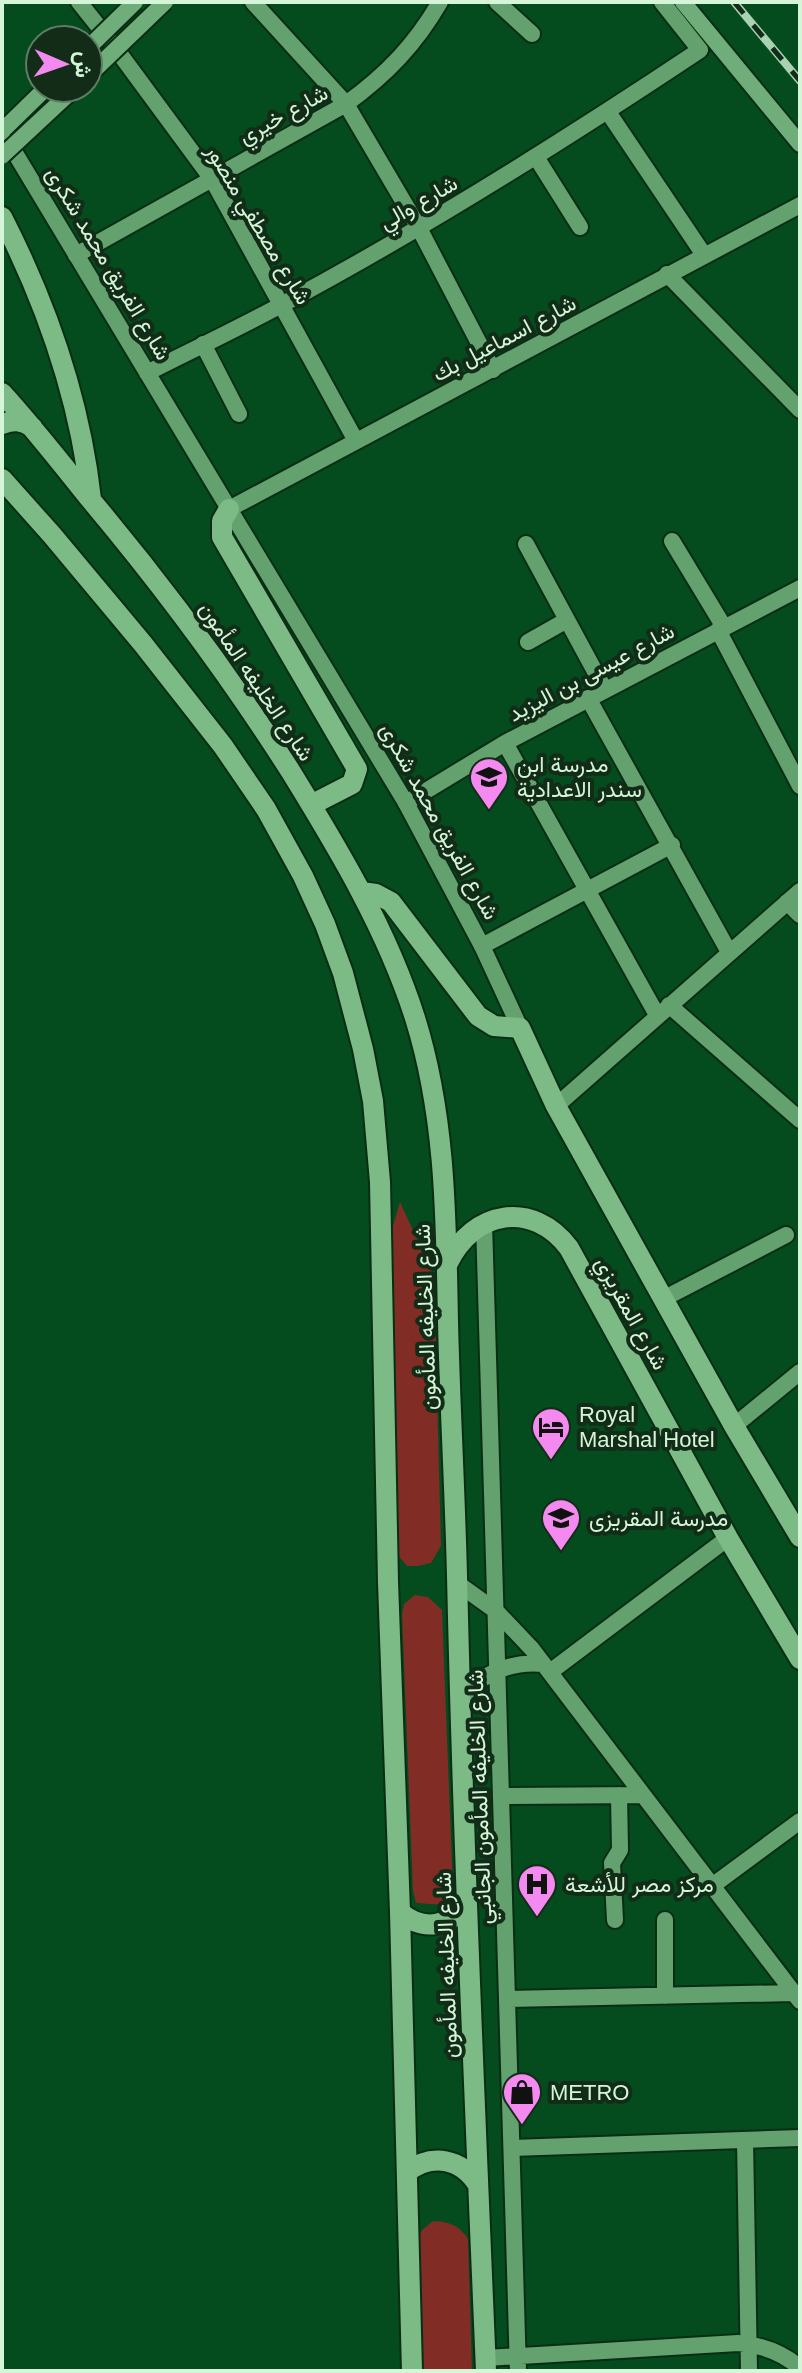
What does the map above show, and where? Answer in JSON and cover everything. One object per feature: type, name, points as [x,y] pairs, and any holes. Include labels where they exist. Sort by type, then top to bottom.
[{"type":"main road","points":[[104,32],[135,2]]},
{"type":"main road","points":[[104,58],[163,2]]},
{"type":"main road","points":[[683,2],[800,144]]},
{"type":"main road","points":[[4,140],[33,104]]},
{"type":"main road","points":[[4,140],[53,104]]},
{"type":"main road","points":[[2,217],[29,270],[55,342],[82,439],[91,499]]},
{"type":"main road","name":"شارع الخليفه المأمون","points":[[2,393],[148,570],[257,720],[361,892],[391,953],[425,1053],[440,1134],[446,1202],[467,1903],[486,2364]]},
{"type":"main road","points":[[2,424],[20,421],[32,427]]},
{"type":"main road","name":"شارع الخليفه المأمون","points":[[2,479],[136,634],[252,787],[292,853],[334,949],[350,998],[369,1076],[378,1148],[412,2371]]},
{"type":"main road","points":[[229,509],[222,521],[222,537],[357,769],[352,784],[311,805]]},
{"type":"main road","points":[[361,892],[376,894],[391,902],[478,1016],[494,1026],[520,1028]]},
{"type":"main road","name":"شارع الفريق محمد شكرى","points":[[520,1028],[556,1106],[734,1426],[800,1537]]},
{"type":"main road","name":"شارع المقريزي","points":[[484,1223],[511,1217],[538,1222],[551,1228],[569,1248],[728,1538],[800,1659]]},
{"type":"main road","points":[[448,1263],[462,1239],[484,1223]]},
{"type":"main road","points":[[400,1912],[417,1923],[436,1925],[454,1917],[467,1903]]},
{"type":"main road","points":[[407,2172],[425,2161],[446,2160],[465,2169],[478,2185]]},
{"type":"street","name":"شارع مصطفي منصور","points":[[79,2],[212,179],[356,441]]},
{"type":"street","points":[[104,56],[163,2]]},
{"type":"street","points":[[253,2],[346,104],[419,228],[493,370]]},
{"type":"street","name":"شارع خيري","points":[[76,255],[346,104],[403,56],[440,2]]},
{"type":"street","points":[[497,2],[532,34]]},
{"type":"street","name":"شارع والي","points":[[147,373],[282,304],[419,228],[608,112],[700,50],[662,2]]},
{"type":"street","points":[[4,140],[49,104]]},
{"type":"street","points":[[608,112],[704,255]]},
{"type":"street","name":"شارع الفريق محمد شكرى","points":[[4,140],[406,803],[482,946],[520,1028]]},
{"type":"street","points":[[536,157],[580,227]]},
{"type":"street","name":"شارع اسماعيل بك","points":[[229,509],[800,205]]},
{"type":"street","points":[[667,274],[800,410]]},
{"type":"street","points":[[203,344],[239,414]]},
{"type":"street","points":[[672,541],[721,629],[800,786]]},
{"type":"street","points":[[526,544],[605,690]]},
{"type":"street","name":"شارع عيسى بن اليزيد","points":[[406,803],[505,743],[800,588]]},
{"type":"street","points":[[528,642],[567,620]]},
{"type":"street","points":[[588,698],[729,952]]},
{"type":"street","points":[[505,743],[587,890],[663,1010],[800,1120]]},
{"type":"street","points":[[482,946],[672,845]]},
{"type":"street","points":[[556,1106],[794,897],[800,915]]},
{"type":"street","name":"شارع الخليفه المأمون الجانبي","points":[[484,1223],[518,2363]]},
{"type":"street","points":[[663,1299],[786,1235]]},
{"type":"street","points":[[734,1426],[800,1372]]},
{"type":"street","points":[[461,1698],[477,1681],[497,1670],[520,1664],[546,1668],[728,1538]]},
{"type":"street","points":[[457,1583],[496,1611],[521,1636],[797,1997]]},
{"type":"street","points":[[615,1920],[612,1863],[620,1850],[619,1795]]},
{"type":"street","points":[[501,1796],[643,1795]]},
{"type":"street","points":[[712,1886],[800,1821]]},
{"type":"street","points":[[665,1920],[665,1996]]},
{"type":"street","points":[[507,1999],[797,1997]]},
{"type":"street","points":[[512,2148],[800,2138]]},
{"type":"street","points":[[745,2140],[749,2371]]},
{"type":"street","points":[[486,2364],[728,2343],[748,2344],[778,2353],[800,2368]]},
{"type":"shaded area","points":[[400,1202],[434,1276],[441,1546],[431,1563],[418,1566],[407,1566],[397,1554],[389,1240]]},
{"type":"shaded area","points":[[415,1595],[428,1597],[442,1610],[453,1891],[445,1901],[437,1904],[416,1903],[413,1891],[402,1614],[404,1604]]},
{"type":"shaded area","points":[[433,2221],[454,2225],[468,2239],[472,2371],[417,2371],[414,2249],[422,2230]]},
{"type":"railway","points":[[734,2],[800,81]]},
{"type":"place","name":"مدرسة ابن سندر الاعدادية","points":[[489,811]]},
{"type":"place","name":"Royal Marshal Hotel","points":[[551,1461]]},
{"type":"place","name":"مدرسة المقريزى","points":[[561,1552]]},
{"type":"place","name":"مركز مصر للأشعة","points":[[537,1918]]},
{"type":"place","name":"METRO","points":[[522,2126]]}]
